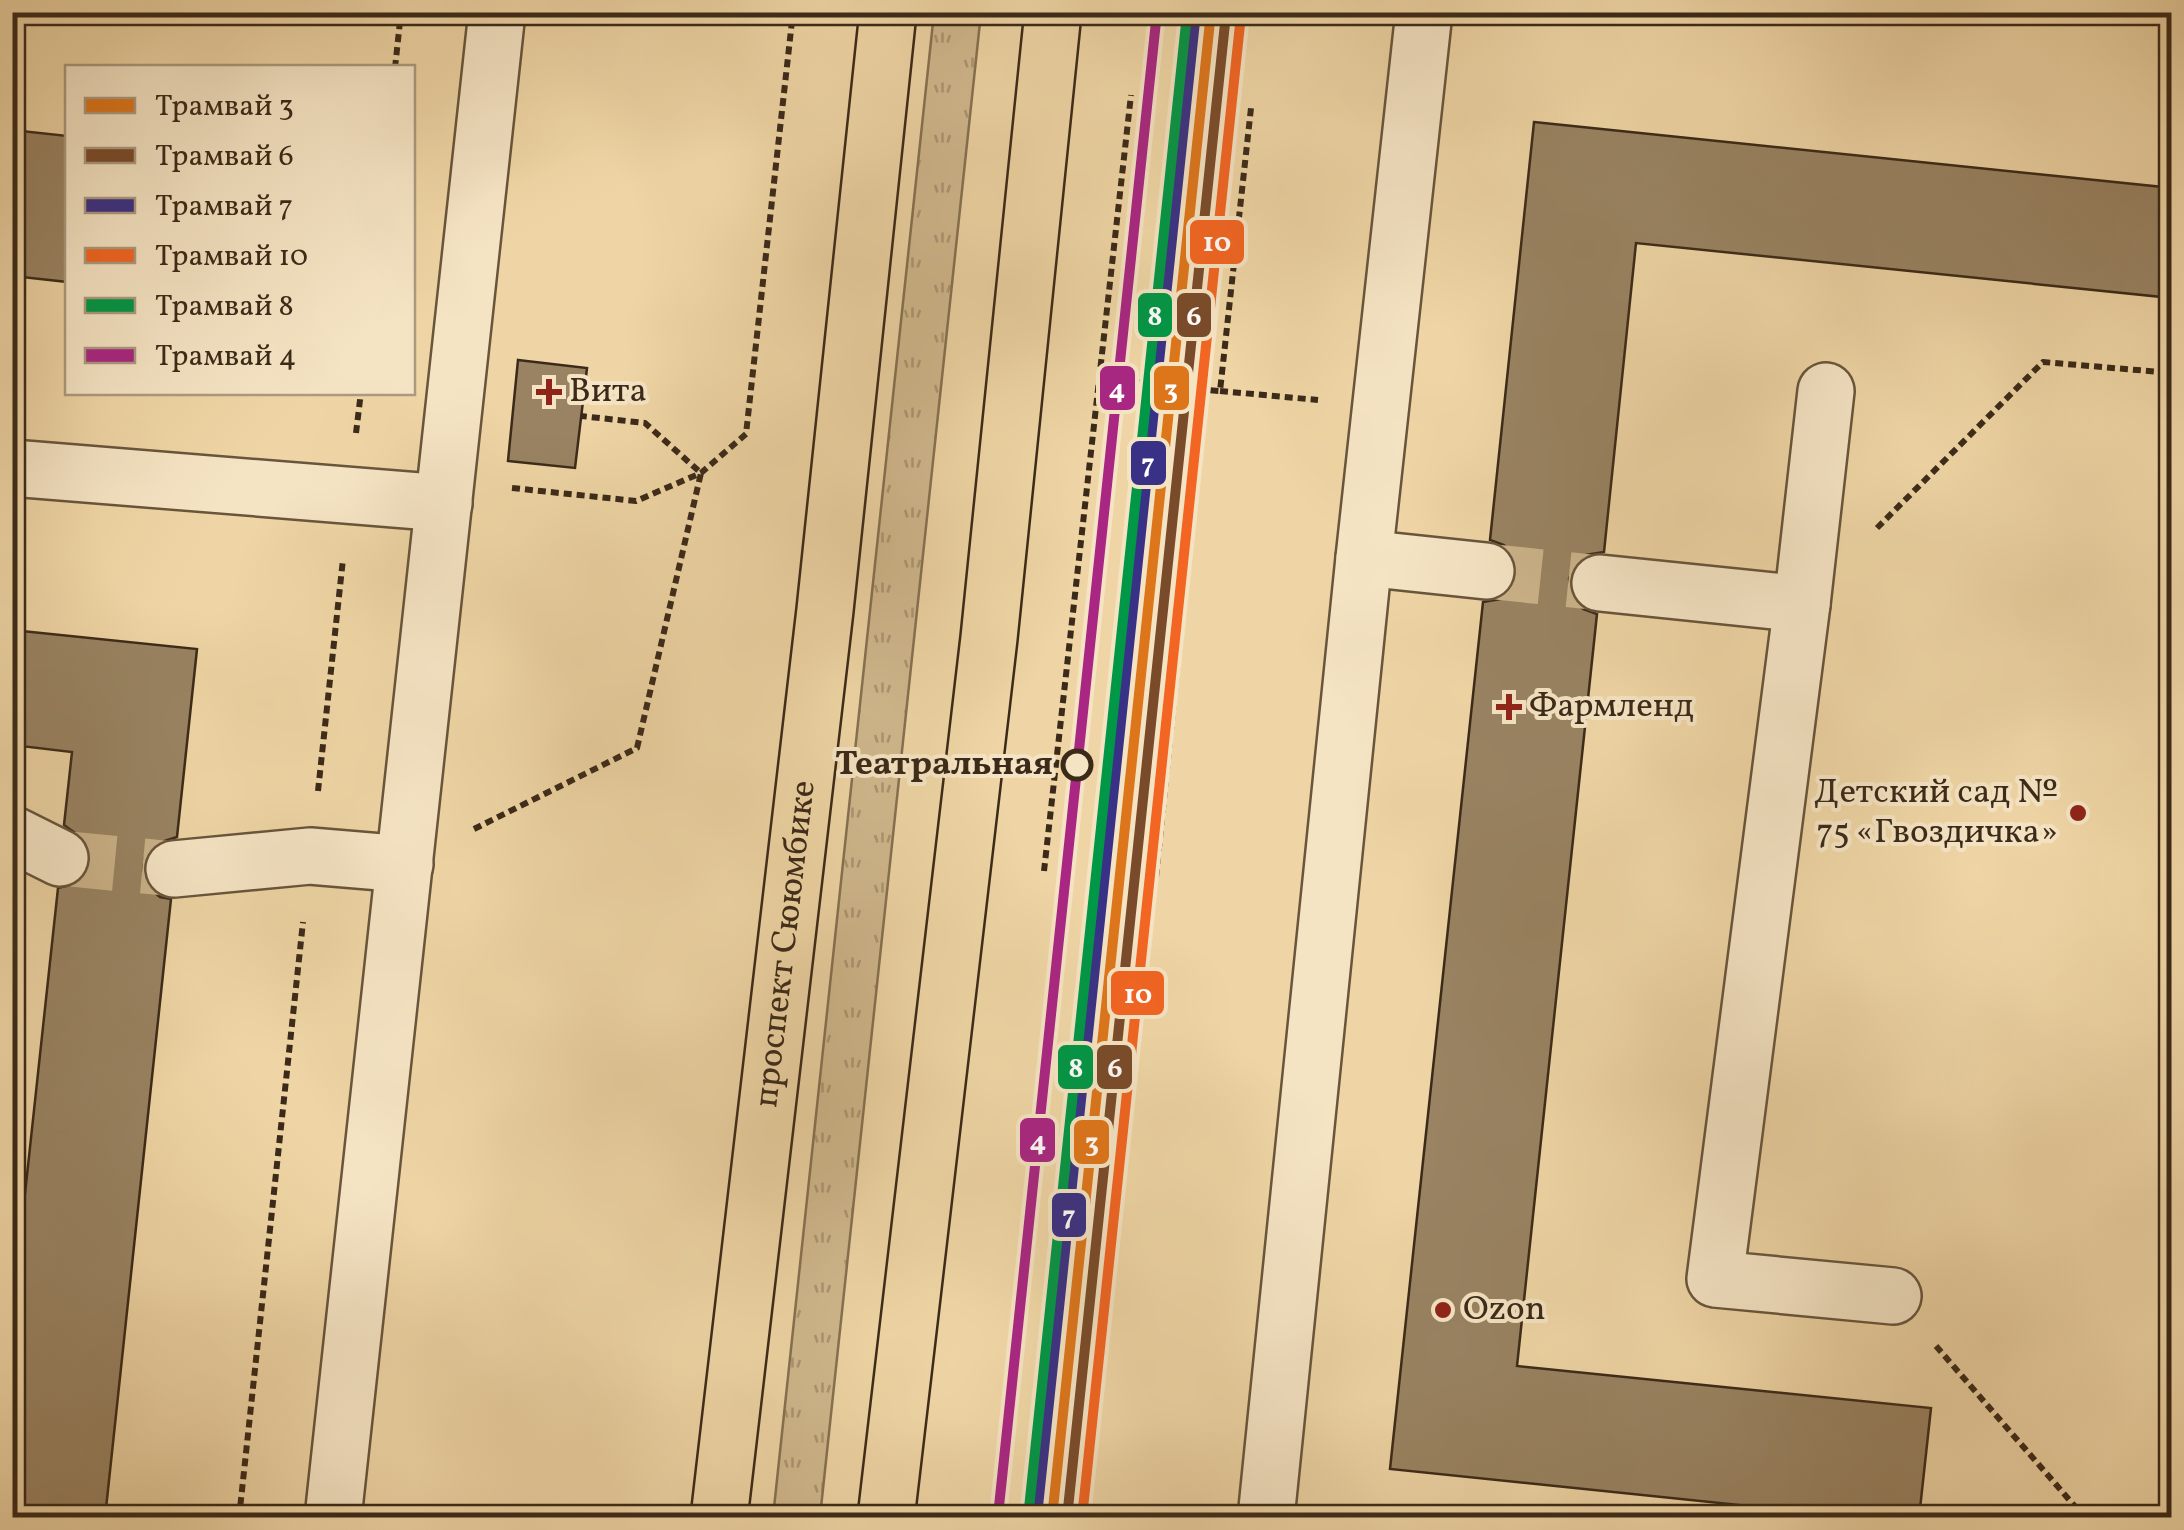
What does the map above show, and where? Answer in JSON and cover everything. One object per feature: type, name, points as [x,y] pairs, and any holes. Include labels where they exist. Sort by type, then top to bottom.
[{"type":"main road","name":"проспект Сююмбике","points":[[719,1518],[825,610],[888,12]]},
{"type":"main road","points":[[886,1518],[989,638],[1053,12]]},
{"type":"street","points":[[334,1518],[498,12]]},
{"type":"street","points":[[1266,1518],[1424,12]]},
{"type":"street","points":[[1826,391],[1715,1279],[1893,1296]]},
{"type":"street","points":[[21,458],[350,496],[446,492]]},
{"type":"street","points":[[1364,558],[1486,571]]},
{"type":"street","points":[[1600,583],[1802,604]]},
{"type":"street","points":[[12,834],[60,858]]},
{"type":"street","points":[[174,869],[310,856],[405,864]]},
{"type":"path","points":[[396,65],[401,12]]},
{"type":"path","points":[[446,492],[636,500],[701,473],[746,434],[793,12]]},
{"type":"path","points":[[1044,871],[1131,95]]},
{"type":"path","points":[[1220,391],[1251,108]]},
{"type":"path","points":[[1802,604],[2043,362],[2172,373]]},
{"type":"path","points":[[1100,378],[1380,406]]},
{"type":"path","points":[[1156,877],[1206,390]]},
{"type":"path","points":[[239,1518],[361,395]]},
{"type":"path","points":[[581,416],[645,423],[701,473]]},
{"type":"path","points":[[405,864],[637,748],[701,473]]},
{"type":"path","points":[[1893,1296],[2084,1518]]},
{"type":"green space","points":[[934,13],[981,13],[820,1517],[773,1517]]},
{"type":"building","points":[[1534,122],[2172,188],[2172,298],[1636,243],[1604,552],[1586,555],[1574,566],[1569,579],[1572,597],[1583,609],[1597,614],[1517,1366],[1931,1408],[1919,1518],[1865,1518],[1390,1469],[1483,602],[1500,599],[1512,589],[1517,575],[1514,558],[1504,545],[1490,540]]},
{"type":"building","points":[[12,130],[65,136],[65,282],[12,276]]},
{"type":"building","name":"Вита","points":[[518,360],[587,368],[575,468],[508,461]]},
{"type":"building","points":[[12,630],[197,649],[177,837],[155,844],[145,857],[143,871],[149,888],[160,897],[171,899],[105,1518],[12,1518],[12,1314],[58,888],[78,883],[88,871],[91,857],[85,840],[64,825],[72,752],[12,745]]},
{"type":"tunnel","points":[[1486,571],[1600,583]]},
{"type":"tunnel","points":[[60,858],[174,869]]},
{"type":"tram line","name":"4","points":[[998,1516],[1157,12]]},
{"type":"tram line","name":"7","points":[[1037,1516],[1196,12]]},
{"type":"tram line","name":"3","points":[[1052,1518],[1211,12]]},
{"type":"tram line","name":"8","points":[[1028,1518],[1187,14]]},
{"type":"tram line","name":"6","points":[[1067,1518],[1226,14]]},
{"type":"tram line","name":"10","points":[[1082,1518],[1241,15]]},
{"type":"place","name":"Вита","points":[[549,392]]},
{"type":"place","name":"Фармленд","points":[[1509,707]]},
{"type":"place","name":"Театральная","points":[[1077,765]]},
{"type":"place","name":"Детский сад № 75 «Гвоздичка»","points":[[2078,813]]},
{"type":"place","name":"Ozon","points":[[1443,1310]]}]
